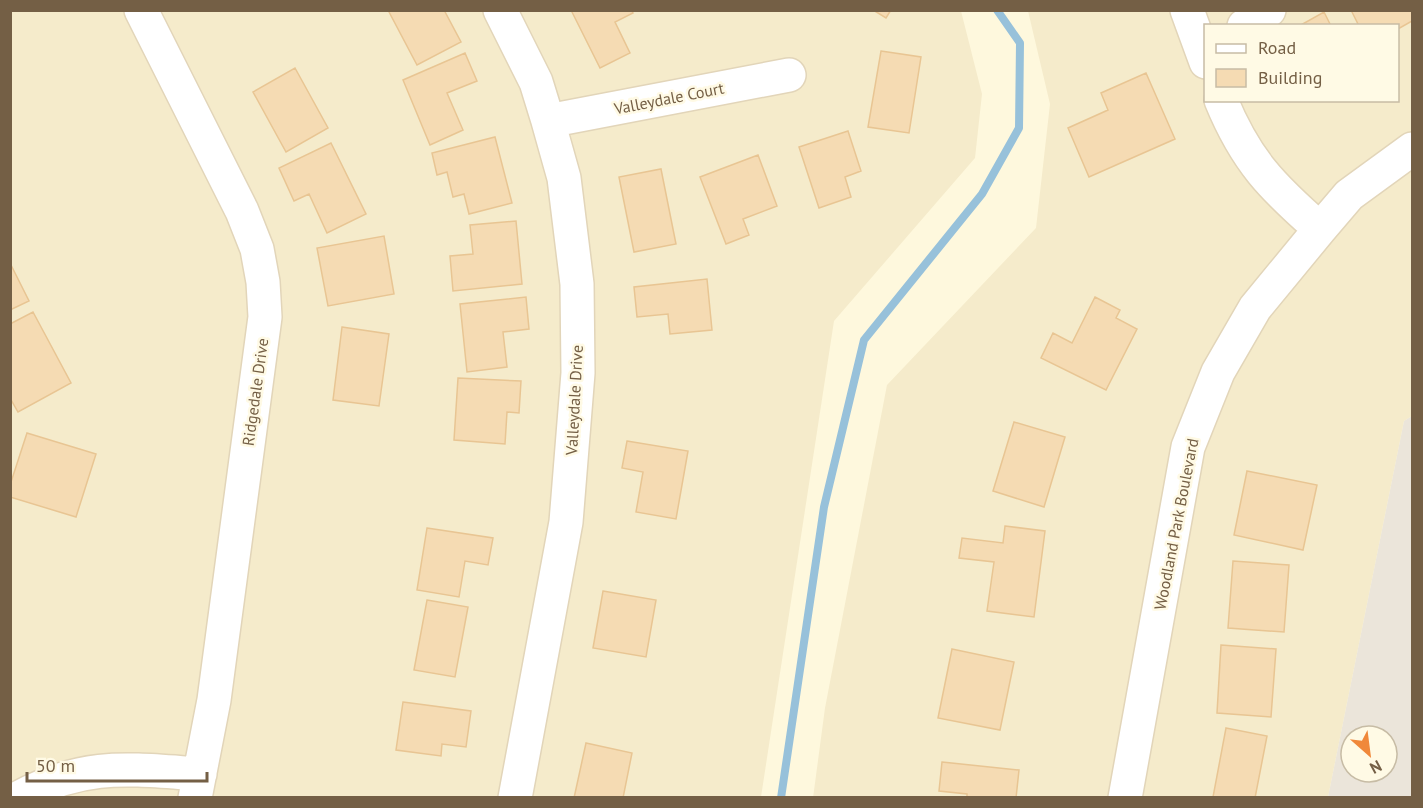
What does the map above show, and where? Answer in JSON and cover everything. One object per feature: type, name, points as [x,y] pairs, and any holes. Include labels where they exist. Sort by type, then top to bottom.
[{"type":"street","name":"Ridgedale Drive","points":[[141,10],[242,211],[257,249],[263,282],[265,316],[214,700],[198,786]]},
{"type":"street","name":"Valleydale Drive","points":[[500,10],[536,82],[564,178],[576,272],[578,374],[566,522],[515,798]]},
{"type":"street","points":[[1187,10],[1204,54]]},
{"type":"street","points":[[1247,24],[1269,10]]},
{"type":"street","name":"Valleydale Court","points":[[548,121],[789,75]]},
{"type":"street","points":[[1222,102],[1233,131],[1255,167],[1275,190],[1320,229]]},
{"type":"street","name":"Woodland Park Boulevard","points":[[1125,798],[1188,447],[1218,372],[1255,308],[1349,195],[1413,149]]},
{"type":"street","points":[[18,798],[45,783],[97,770],[198,786]]},
{"type":"shaded area","points":[[10,11],[961,11],[982,94],[975,158],[834,321],[761,797],[11,797]]},
{"type":"shaded area","points":[[1028,11],[1412,11],[1412,416],[1404,421],[1343,724],[1339,724],[1339,743],[1328,797],[813,798],[825,708],[887,385],[1036,228],[1050,104]]},
{"type":"shaded area","points":[[1412,416],[1412,797],[1328,797],[1339,743],[1339,784],[1399,784],[1399,724],[1343,724],[1404,421]]},
{"type":"building","points":[[388,10],[444,10],[461,42],[417,65]]},
{"type":"building","points":[[571,10],[631,10],[633,13],[615,22],[630,53],[600,68]]},
{"type":"building","points":[[873,10],[891,10],[886,18]]},
{"type":"building","points":[[1351,10],[1412,10],[1412,21],[1399,28],[1399,24],[1358,24]]},
{"type":"building","points":[[1324,12],[1330,24],[1303,24]]},
{"type":"building","points":[[881,51],[921,57],[909,133],[868,127]]},
{"type":"building","points":[[465,53],[477,81],[447,93],[463,130],[430,145],[403,80]]},
{"type":"building","points":[[295,68],[328,128],[286,152],[253,92]]},
{"type":"building","points":[[1146,73],[1175,139],[1089,177],[1068,128],[1108,110],[1101,93]]},
{"type":"building","points":[[848,131],[861,171],[845,177],[851,197],[819,208],[799,147]]},
{"type":"building","points":[[495,137],[512,203],[469,214],[464,194],[453,197],[447,172],[437,175],[432,153]]},
{"type":"building","points":[[331,143],[366,214],[327,233],[309,194],[294,201],[279,168]]},
{"type":"building","points":[[758,155],[777,206],[743,219],[749,235],[726,244],[700,177]]},
{"type":"building","points":[[661,169],[676,244],[634,252],[619,177]]},
{"type":"building","points":[[516,221],[522,284],[453,291],[450,256],[473,254],[470,225]]},
{"type":"building","points":[[384,236],[394,294],[328,306],[317,248]]},
{"type":"building","points":[[10,263],[29,301],[10,310]]},
{"type":"building","points":[[707,279],[712,330],[670,334],[668,314],[637,317],[634,287]]},
{"type":"building","points":[[526,297],[529,329],[503,332],[507,367],[467,372],[460,304]]},
{"type":"building","points":[[1095,297],[1120,310],[1116,318],[1137,329],[1106,390],[1041,358],[1053,333],[1072,343]]},
{"type":"building","points":[[33,312],[71,383],[18,412],[10,398],[10,324]]},
{"type":"building","points":[[342,327],[389,334],[379,406],[333,400]]},
{"type":"building","points":[[458,378],[521,381],[519,413],[507,412],[505,444],[454,440]]},
{"type":"building","points":[[1014,422],[1065,437],[1044,507],[993,491]]},
{"type":"building","points":[[27,433],[96,454],[76,517],[10,497],[10,485]]},
{"type":"building","points":[[627,441],[688,451],[676,519],[636,512],[643,472],[622,468]]},
{"type":"building","points":[[1247,471],[1317,485],[1303,550],[1234,535]]},
{"type":"building","points":[[1005,526],[1045,531],[1034,617],[987,611],[994,562],[959,558],[962,538],[1003,543]]},
{"type":"building","points":[[427,528],[493,538],[488,565],[465,561],[459,597],[417,590]]},
{"type":"building","points":[[1233,561],[1289,565],[1284,632],[1228,628]]},
{"type":"building","points":[[603,591],[656,600],[646,657],[593,648]]},
{"type":"building","points":[[427,600],[468,607],[455,677],[414,670]]},
{"type":"building","points":[[1221,645],[1276,649],[1271,717],[1217,713]]},
{"type":"building","points":[[952,649],[1014,662],[1000,730],[938,718]]},
{"type":"building","points":[[403,702],[471,711],[466,747],[442,744],[441,756],[396,750]]},
{"type":"building","points":[[1226,728],[1267,736],[1255,798],[1213,797]]},
{"type":"building","points":[[586,743],[632,753],[623,798],[574,798]]},
{"type":"building","points":[[942,762],[1019,770],[1016,798],[967,798],[967,794],[939,791]]},
{"type":"waterway","points":[[781,798],[824,507],[864,340],[982,194],[1019,128],[1020,43],[997,10]]}]
